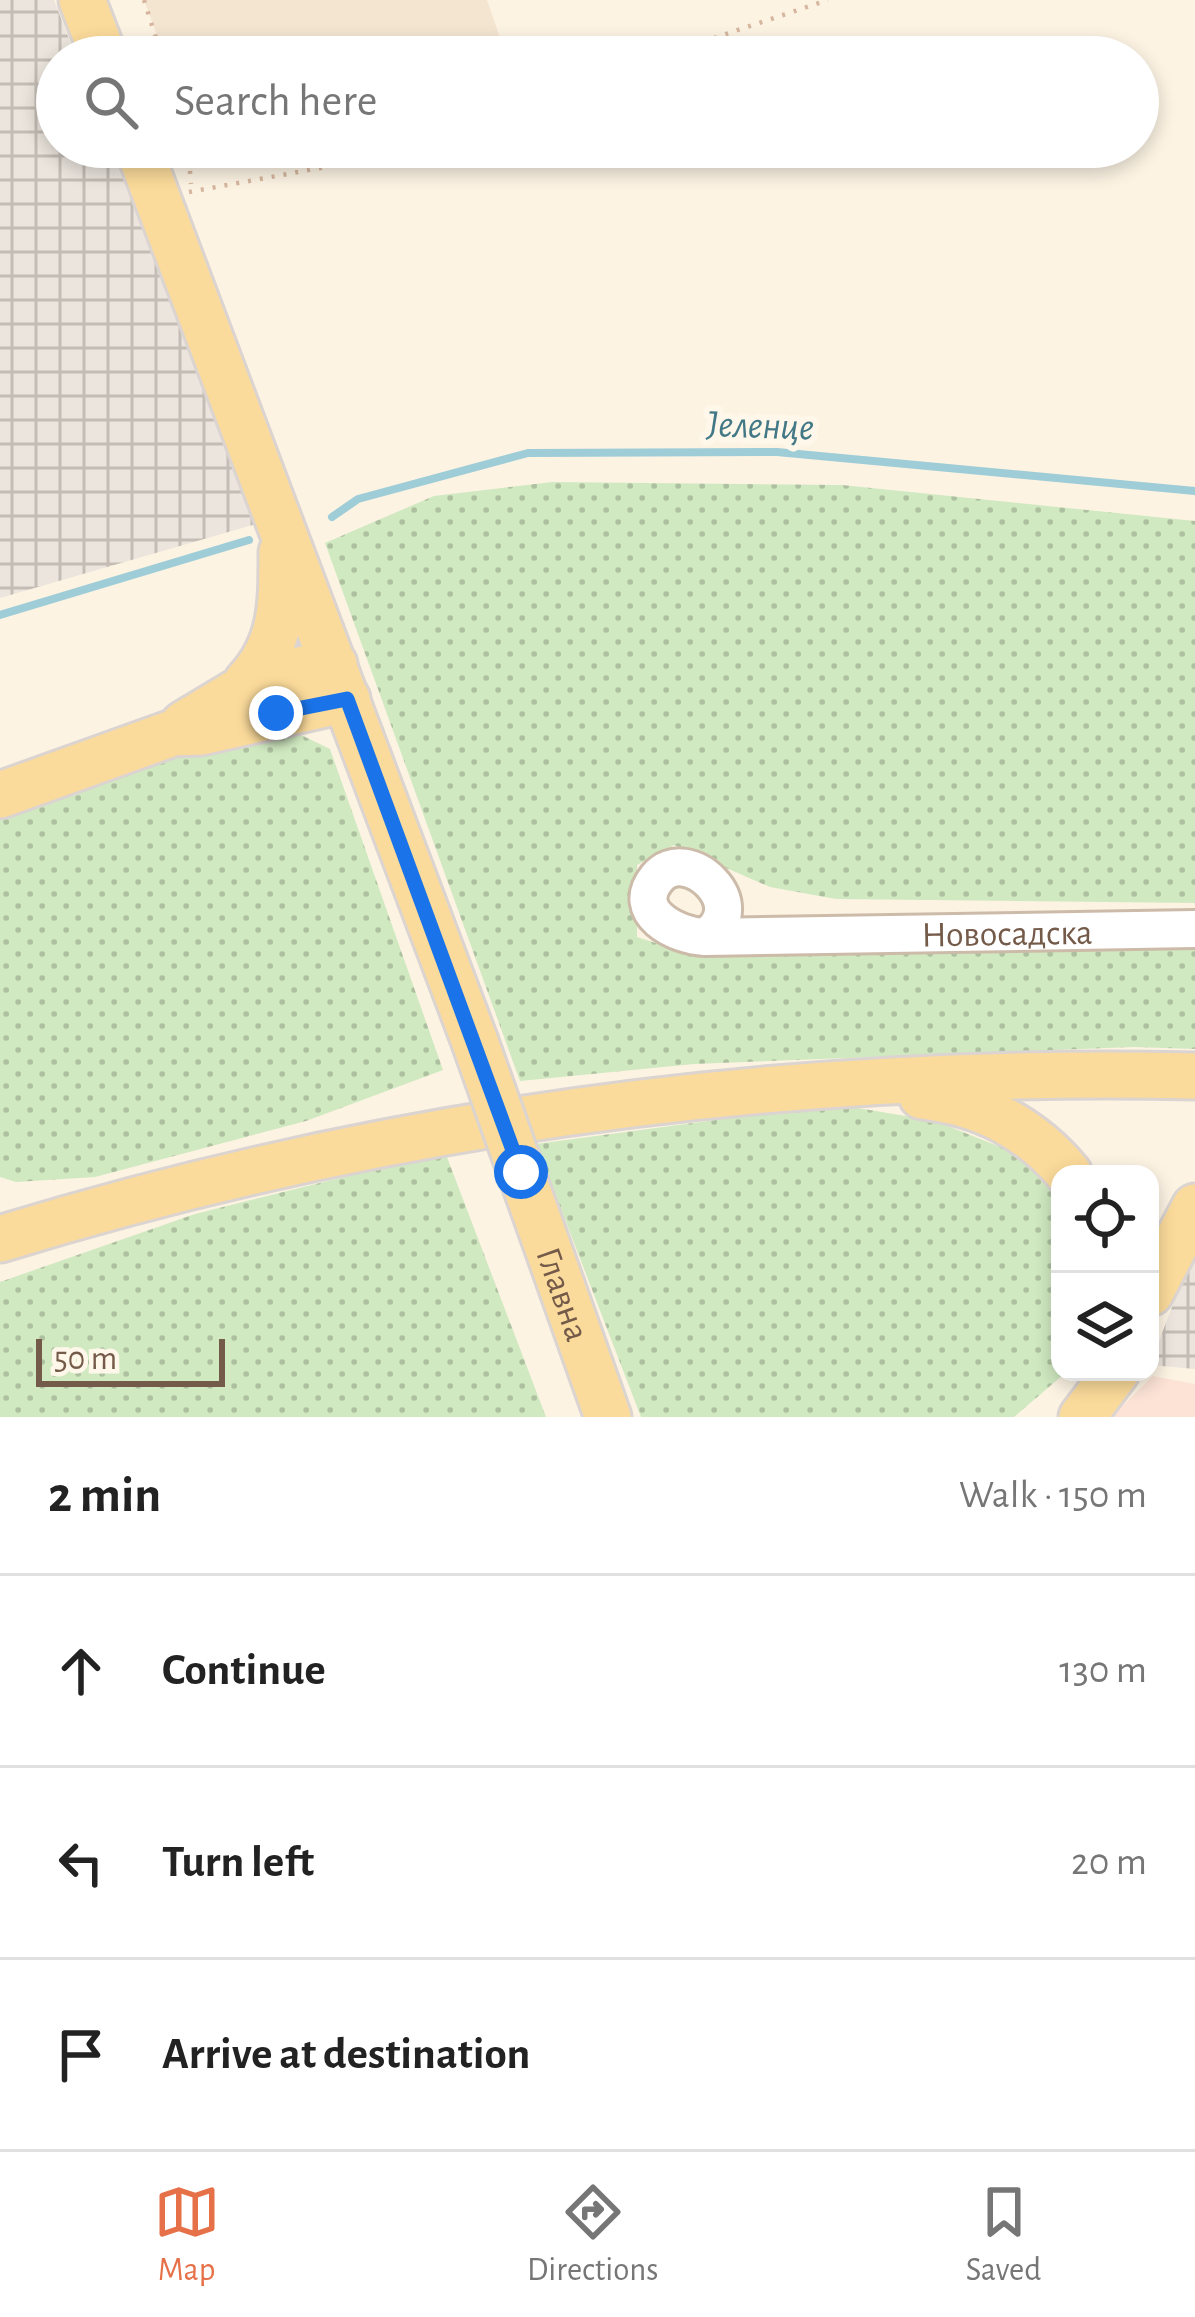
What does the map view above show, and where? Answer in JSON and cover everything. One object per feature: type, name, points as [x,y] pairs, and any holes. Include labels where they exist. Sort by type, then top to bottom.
[{"type":"main road","points":[[82,0],[96,36]]},
{"type":"main road","name":"Главна","points":[[146,168],[476,1042],[608,1417]]},
{"type":"main road","points":[[0,795],[172,733],[248,682],[265,663],[277,636],[283,531]]},
{"type":"main road","points":[[248,682],[279,671],[340,681]]},
{"type":"main road","points":[[172,733],[201,731],[340,681]]},
{"type":"main road","points":[[0,1239],[161,1192],[446,1129],[550,1113],[854,1084],[1049,1075],[1195,1076]]},
{"type":"main road","points":[[854,1084],[983,1109],[1042,1144],[1061,1165]]},
{"type":"main road","points":[[0,1205],[77,1216]]},
{"type":"main road","points":[[1159,1276],[1195,1208]]},
{"type":"main road","points":[[1078,1417],[1090,1381]]},
{"type":"main road","points":[[1078,1417],[1108,1381]]},
{"type":"street","points":[[672,868],[691,870],[720,892],[722,916],[714,932],[705,937],[680,933],[659,922],[650,894],[662,873],[672,868]]},
{"type":"street","name":"Новосадска","points":[[712,882],[776,919],[822,933]]},
{"type":"street","name":"Новосадска","points":[[705,937],[1195,929]]},
{"type":"path","points":[[144,0],[156,36]]},
{"type":"path","points":[[720,36],[828,0]]},
{"type":"path","points":[[189,192],[320,168]]},
{"type":"shaded area","points":[[0,0],[54,0],[68,36],[36,36],[36,168],[119,168],[256,524],[0,598]]},
{"type":"shaded area","points":[[144,0],[487,0],[499,36],[157,36]]},
{"type":"shaded area","points":[[1195,1246],[1195,1369],[1159,1366],[1159,1341]]},
{"type":"shaded area","points":[[1159,1377],[1195,1384],[1195,1417],[1111,1417],[1148,1381],[1159,1381]]},
{"type":"green space","points":[[552,482],[842,485],[1195,521],[1195,903],[836,899],[770,887],[674,845],[637,865],[637,937],[671,948],[1195,944],[1195,1049],[1134,1047],[694,1064],[520,1081],[325,543],[434,496]]},
{"type":"green space","points":[[301,735],[330,749],[443,1070],[306,1121],[95,1177],[16,1182],[0,1177],[0,818],[154,760]]},
{"type":"green space","points":[[834,1104],[935,1121],[1041,1163],[1051,1181],[1051,1381],[1056,1381],[1014,1417],[641,1417],[536,1144]]},
{"type":"green space","points":[[445,1152],[546,1417],[0,1417],[0,1282],[195,1214]]},
{"type":"waterway","name":"Јеленце","points":[[332,517],[358,499],[528,453],[777,452],[1195,491]]},
{"type":"waterway","name":"Јеленце","points":[[0,615],[249,540]]},
{"type":"route","points":[[276,713],[347,699],[521,1172]]}]
